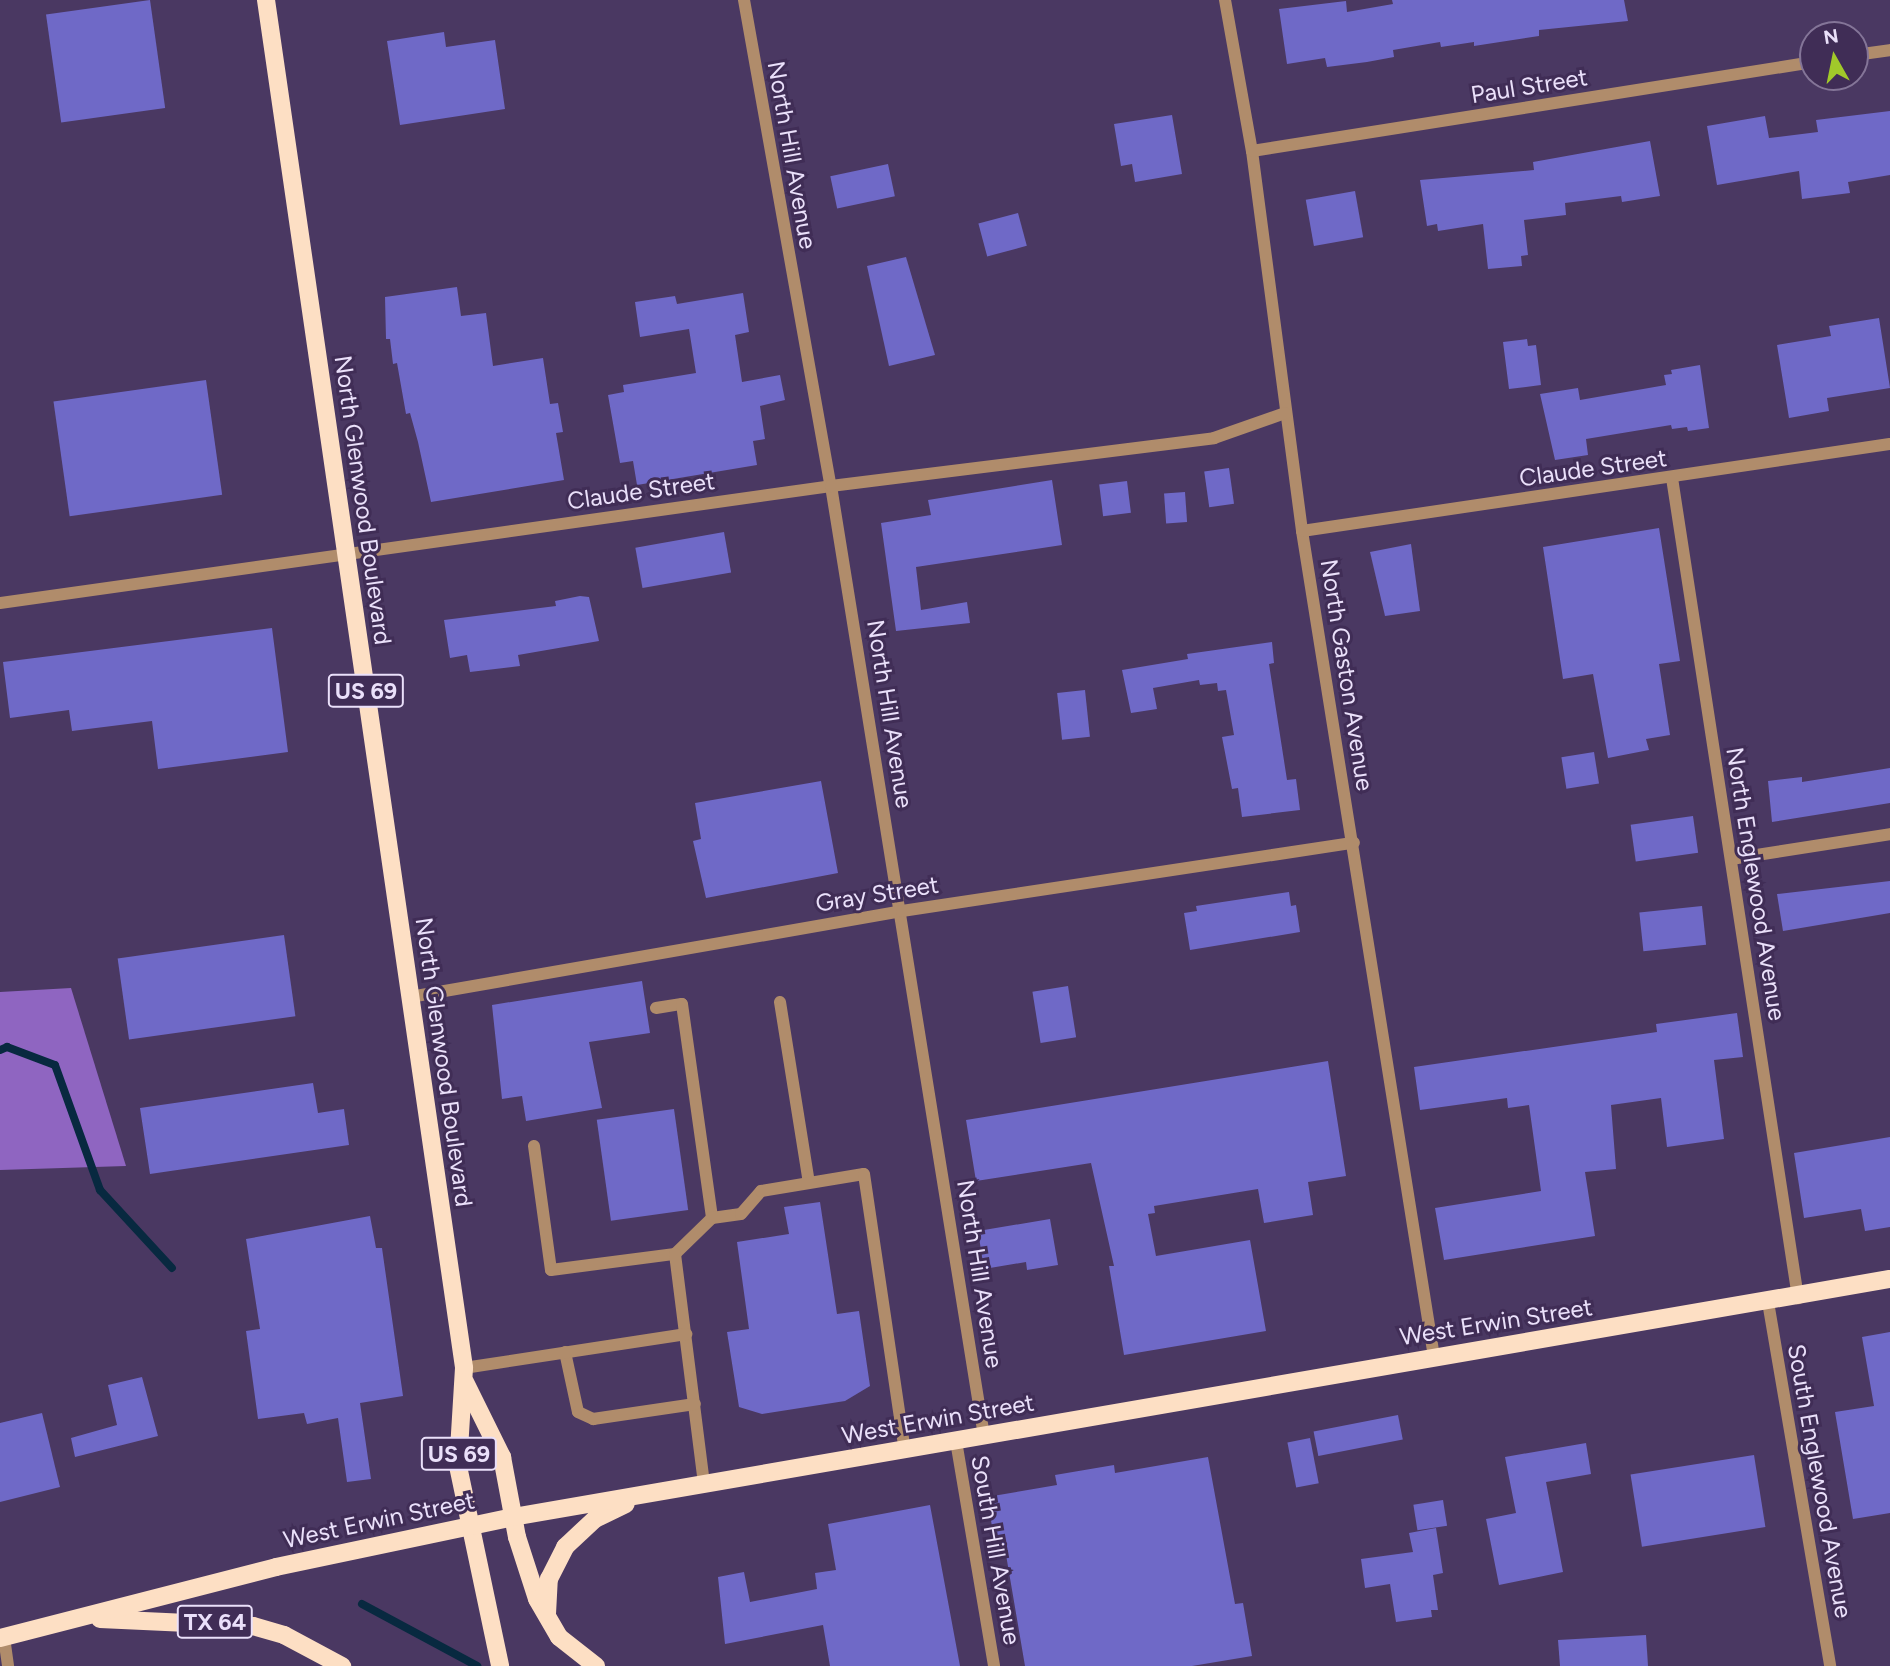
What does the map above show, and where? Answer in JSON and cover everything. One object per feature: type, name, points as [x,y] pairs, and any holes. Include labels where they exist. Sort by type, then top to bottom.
[{"type":"main road","name":"North Glenwood Boulevard","points":[[267,0],[465,1375],[458,1466],[472,1525]]},
{"type":"main road","name":"West Erwin Street","points":[[2,1637],[276,1567],[513,1517],[1434,1357],[1798,1298],[1890,1279]]},
{"type":"main road","name":"North Glenwood Boulevard","points":[[465,1375],[502,1457],[513,1517]]},
{"type":"main road","points":[[547,1620],[549,1579],[565,1546],[595,1519],[645,1494]]},
{"type":"main road","name":"US 69","points":[[513,1517],[547,1620],[568,1647],[596,1666]]},
{"type":"main road","name":"US 69","points":[[472,1525],[500,1666]]},
{"type":"main road","name":"TX 64","points":[[79,1618],[253,1626],[284,1635],[342,1666]]},
{"type":"street","name":"North Hill Avenue","points":[[744,0],[831,486],[902,911],[984,1436]]},
{"type":"street","name":"North Gaston Avenue","points":[[1225,0],[1252,151],[1302,531],[1354,843],[1434,1357]]},
{"type":"street","points":[[1869,53],[1890,50]]},
{"type":"street","name":"Paul Street","points":[[1252,151],[1799,64]]},
{"type":"street","name":"Claude Street","points":[[0,603],[831,486],[1213,438],[1285,413]]},
{"type":"street","name":"Claude Street","points":[[1302,531],[1890,444]]},
{"type":"street","name":"North Englewood Avenue","points":[[1672,478],[1798,1298]]},
{"type":"street","points":[[1731,859],[1890,834]]},
{"type":"street","name":"Gray Street","points":[[410,997],[902,911],[1354,843]]},
{"type":"street","points":[[780,1002],[809,1183]]},
{"type":"street","points":[[656,1008],[682,1003],[712,1218]]},
{"type":"street","points":[[534,1146],[551,1270],[676,1254],[712,1218],[741,1214],[761,1191],[863,1174],[905,1450]]},
{"type":"street","points":[[676,1254],[705,1484]]},
{"type":"street","name":"South Englewood Avenue","points":[[1768,1303],[1830,1666]]},
{"type":"street","points":[[465,1375],[565,1352],[686,1334]]},
{"type":"street","points":[[565,1352],[578,1412],[593,1419],[695,1404]]},
{"type":"street","name":"South Hill Avenue","points":[[956,1441],[994,1666]]},
{"type":"street","points":[[2,1637],[8,1666]]},
{"type":"shaded area","points":[[71,988],[126,1166],[0,1170],[0,992]]},
{"type":"building","points":[[150,0],[165,108],[61,123],[46,15]]},
{"type":"building","points":[[1392,0],[1624,0],[1628,21],[1539,30],[1539,36],[1474,46],[1474,42],[1441,47],[1440,42],[1393,50],[1394,57],[1367,62],[1327,67],[1325,58],[1287,64],[1279,9],[1346,1],[1347,12],[1393,4]]},
{"type":"building","points":[[444,32],[446,47],[495,40],[505,109],[400,125],[387,41]]},
{"type":"building","points":[[1890,111],[1890,175],[1848,182],[1850,193],[1802,199],[1799,171],[1717,185],[1707,126],[1765,116],[1769,138],[1818,132],[1816,120]]},
{"type":"building","points":[[1172,115],[1182,174],[1135,182],[1132,164],[1121,166],[1114,124]]},
{"type":"building","points":[[1650,141],[1660,196],[1622,202],[1621,196],[1565,203],[1566,215],[1524,220],[1528,255],[1521,256],[1522,266],[1488,269],[1483,224],[1438,231],[1437,224],[1427,226],[1420,180],[1534,170],[1533,162]]},
{"type":"building","points":[[888,164],[895,196],[837,209],[830,176]]},
{"type":"building","points":[[1355,191],[1363,237],[1314,246],[1306,200]]},
{"type":"building","points":[[1018,213],[1027,246],[987,256],[978,224]]},
{"type":"building","points":[[906,257],[935,355],[889,366],[867,266]]},
{"type":"building","points":[[457,287],[461,316],[486,313],[493,366],[543,358],[550,404],[558,403],[563,432],[556,433],[564,480],[431,502],[410,413],[406,414],[397,363],[393,364],[390,339],[386,339],[385,297]]},
{"type":"building","points":[[743,293],[749,332],[735,335],[742,382],[780,375],[785,400],[760,406],[765,439],[753,441],[757,465],[637,485],[633,461],[620,463],[608,395],[624,392],[623,385],[696,373],[689,329],[640,337],[635,302],[675,296],[677,304]]},
{"type":"building","points":[[1879,318],[1890,388],[1827,398],[1829,411],[1789,418],[1777,345],[1831,336],[1829,326]]},
{"type":"building","points":[[1527,339],[1528,346],[1536,345],[1541,385],[1509,389],[1503,342]]},
{"type":"building","points":[[1700,365],[1709,428],[1688,431],[1687,427],[1672,429],[1671,425],[1586,439],[1588,455],[1555,460],[1540,394],[1578,388],[1580,400],[1666,385],[1664,375],[1672,374],[1671,370]]},
{"type":"building","points":[[206,380],[222,495],[70,516],[53,401]]},
{"type":"building","points":[[1229,468],[1234,504],[1209,507],[1204,471]]},
{"type":"building","points":[[1052,480],[1062,545],[916,567],[921,610],[967,602],[970,623],[896,631],[881,523],[931,515],[928,500]]},
{"type":"building","points":[[1127,481],[1131,513],[1103,516],[1099,484]]},
{"type":"building","points":[[1185,492],[1187,522],[1166,523],[1164,493]]},
{"type":"building","points":[[1659,528],[1680,661],[1659,664],[1670,735],[1646,739],[1649,750],[1608,758],[1593,674],[1563,679],[1543,547]]},
{"type":"building","points":[[724,532],[731,572],[642,588],[635,548]]},
{"type":"building","points":[[1411,544],[1420,611],[1385,616],[1370,552]]},
{"type":"building","points":[[589,597],[599,641],[518,655],[520,666],[470,672],[467,655],[450,658],[444,620],[556,606],[555,601]]},
{"type":"building","points":[[272,628],[288,752],[158,769],[152,721],[72,731],[69,710],[10,718],[3,662]]},
{"type":"building","points":[[1272,642],[1274,663],[1269,664],[1287,780],[1296,779],[1300,810],[1242,817],[1238,788],[1232,789],[1222,737],[1234,735],[1226,690],[1218,691],[1217,683],[1200,685],[1199,680],[1153,688],[1157,709],[1131,713],[1122,670],[1188,659],[1187,654]]},
{"type":"building","points":[[1085,690],[1090,737],[1062,740],[1057,693]]},
{"type":"building","points":[[1594,752],[1599,784],[1566,789],[1561,757]]},
{"type":"building","points":[[1890,768],[1890,803],[1772,822],[1768,781],[1802,777],[1802,782]]},
{"type":"building","points":[[821,781],[838,873],[706,898],[693,841],[701,839],[695,803]]},
{"type":"building","points":[[1693,816],[1698,853],[1636,861],[1631,825]]},
{"type":"building","points":[[1890,881],[1890,913],[1783,931],[1777,894]]},
{"type":"building","points":[[1289,892],[1291,906],[1296,905],[1300,932],[1190,950],[1184,913],[1197,911],[1196,906]]},
{"type":"building","points":[[1702,906],[1706,945],[1643,951],[1639,913]]},
{"type":"building","points":[[284,935],[295,1016],[129,1040],[118,958]]},
{"type":"building","points":[[642,981],[650,1033],[589,1042],[602,1108],[526,1121],[522,1096],[502,1099],[492,1005]]},
{"type":"building","points":[[1068,986],[1076,1037],[1041,1043],[1032,992]]},
{"type":"building","points":[[1737,1013],[1743,1057],[1714,1060],[1724,1139],[1667,1147],[1661,1098],[1611,1105],[1616,1169],[1585,1172],[1595,1236],[1444,1260],[1435,1208],[1541,1191],[1529,1105],[1508,1108],[1507,1098],[1420,1110],[1414,1067],[1657,1032],[1656,1024]]},
{"type":"building","points":[[1328,1061],[1346,1176],[1308,1182],[1313,1215],[1264,1223],[1258,1189],[1154,1206],[1155,1213],[1148,1214],[1156,1256],[1250,1240],[1266,1331],[1124,1355],[1109,1266],[1114,1266],[1091,1163],[976,1181],[966,1120]]},
{"type":"building","points":[[313,1083],[318,1113],[344,1109],[349,1145],[150,1174],[140,1108]]},
{"type":"building","points":[[674,1109],[688,1210],[611,1221],[597,1120]]},
{"type":"building","points":[[1890,1137],[1890,1227],[1865,1231],[1861,1209],[1804,1218],[1794,1153]]},
{"type":"building","points":[[820,1202],[837,1314],[859,1311],[870,1386],[845,1401],[762,1414],[739,1407],[727,1332],[749,1329],[737,1242],[789,1234],[784,1207]]},
{"type":"building","points":[[370,1216],[376,1248],[382,1248],[403,1396],[360,1403],[371,1479],[347,1482],[338,1418],[307,1424],[304,1413],[258,1419],[246,1331],[260,1329],[246,1239]]},
{"type":"building","points":[[1050,1219],[1058,1265],[1027,1270],[1026,1262],[984,1269],[978,1231]]},
{"type":"building","points":[[1890,1332],[1890,1513],[1853,1519],[1835,1412],[1874,1406],[1862,1337]]},
{"type":"building","points":[[142,1377],[158,1436],[75,1457],[71,1438],[117,1425],[108,1385]]},
{"type":"building","points":[[42,1413],[60,1487],[0,1502],[0,1423]]},
{"type":"building","points":[[1398,1415],[1403,1440],[1318,1456],[1314,1431]]},
{"type":"building","points":[[1310,1438],[1319,1483],[1296,1488],[1287,1442]]},
{"type":"building","points":[[1586,1443],[1591,1474],[1546,1482],[1563,1572],[1499,1585],[1486,1519],[1516,1513],[1505,1457]]},
{"type":"building","points":[[1754,1455],[1765,1527],[1642,1547],[1631,1475]]},
{"type":"building","points":[[1208,1457],[1235,1604],[1243,1603],[1252,1656],[1192,1666],[1025,1666],[1004,1543],[995,1544],[987,1497],[1057,1485],[1055,1475],[1114,1465],[1115,1473]]},
{"type":"building","points":[[1443,1500],[1447,1526],[1417,1530],[1413,1505]]},
{"type":"building","points":[[930,1505],[960,1666],[830,1666],[823,1625],[725,1644],[718,1577],[744,1572],[750,1602],[817,1589],[815,1573],[836,1570],[828,1524]]},
{"type":"building","points":[[1436,1528],[1443,1573],[1433,1575],[1438,1610],[1431,1610],[1432,1617],[1396,1622],[1390,1584],[1365,1588],[1361,1559],[1413,1552],[1409,1533]]},
{"type":"building","points":[[1646,1635],[1648,1666],[1560,1666],[1558,1640]]},
{"type":"waterway","points":[[0,1050],[7,1047],[55,1065],[100,1190],[172,1268]]},
{"type":"waterway","points":[[362,1604],[477,1666]]}]
